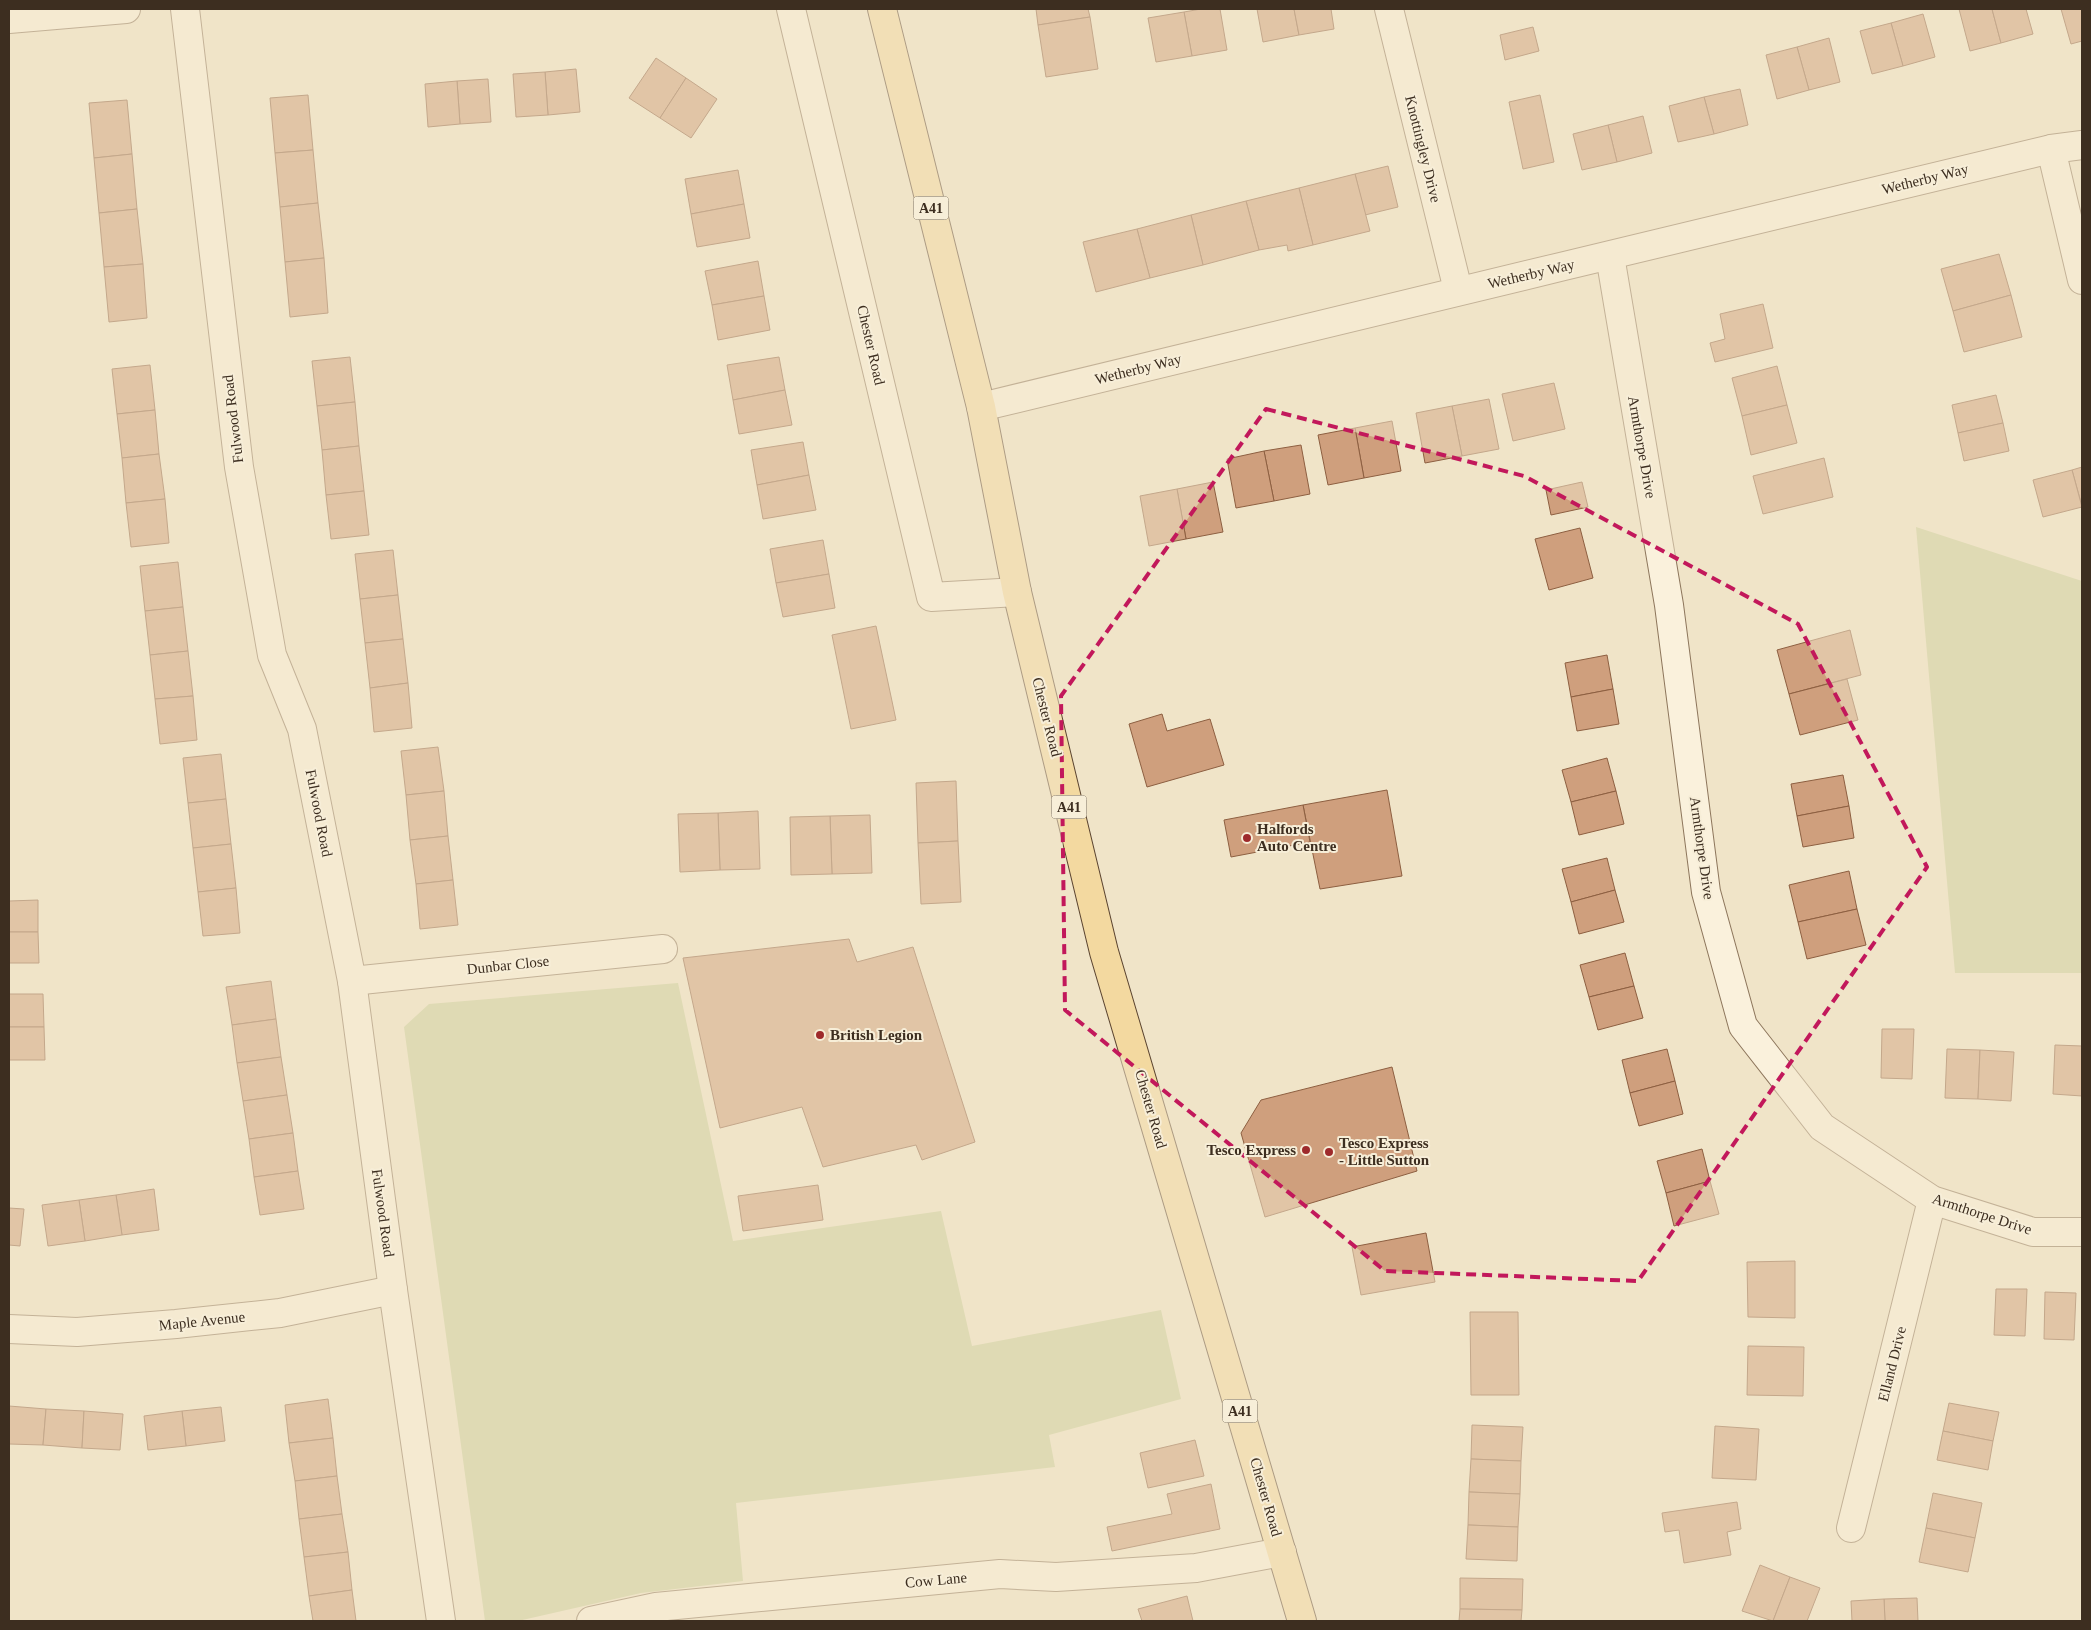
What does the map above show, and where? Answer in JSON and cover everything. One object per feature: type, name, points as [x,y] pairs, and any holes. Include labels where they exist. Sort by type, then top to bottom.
[{"type":"main road","name":"Chester Road","points":[[882,9],[981,408],[1016,592],[1104,952],[1302,1621]]},
{"type":"street","points":[[9,20],[126,9]]},
{"type":"street","name":"Fulwood Road","points":[[185,9],[244,496],[272,655],[302,728],[352,982],[393,1290],[441,1621]]},
{"type":"street","name":"Chester Road","points":[[791,9],[931,598],[1016,592]]},
{"type":"street","name":"Knottingley Drive","points":[[1389,9],[1458,290]]},
{"type":"street","name":"Wetherby Way","points":[[981,408],[1458,290],[1610,256],[2051,149],[2082,145]]},
{"type":"street","points":[[2051,149],[2082,280]]},
{"type":"street","name":"Armthorpe Drive","points":[[1610,256],[1669,605],[1706,892],[1743,1026],[1822,1127],[1932,1200],[2034,1232],[2082,1232]]},
{"type":"street","name":"Dunbar Close","points":[[352,982],[663,950]]},
{"type":"street","name":"Elland Drive","points":[[1851,1528],[1932,1200]]},
{"type":"street","name":"Maple Avenue","points":[[9,1329],[77,1332],[176,1324],[280,1313],[393,1290]]},
{"type":"street","name":"Cow Lane","points":[[591,1621],[673,1605],[1000,1574],[1056,1577],[1196,1568],[1282,1552]]},
{"type":"highlighted area","points":[[1266,409],[1524,476],[1798,624],[1927,867],[1638,1281],[1385,1271],[1065,1010],[1061,696]]},
{"type":"green space","points":[[1916,527],[2082,581],[2082,973],[1955,973]]},
{"type":"green space","points":[[678,983],[733,1241],[941,1211],[972,1346],[1161,1310],[1181,1399],[1049,1435],[1055,1467],[736,1503],[743,1581],[641,1593],[518,1621],[485,1621],[404,1027],[429,1004]]},
{"type":"building","points":[[1036,9],[1088,9],[1090,17],[1038,25]]},
{"type":"building","points":[[1201,9],[1220,9],[1227,50],[1192,56],[1184,12]]},
{"type":"building","points":[[1257,9],[1294,9],[1299,35],[1263,42]]},
{"type":"building","points":[[1294,9],[1331,9],[1334,29],[1299,35]]},
{"type":"building","points":[[1959,9],[1992,9],[2001,43],[1970,51]]},
{"type":"building","points":[[1992,9],[2026,9],[2033,34],[2001,43]]},
{"type":"building","points":[[2061,9],[2082,9],[2082,41],[2071,44]]},
{"type":"building","points":[[1184,12],[1192,56],[1156,62],[1148,18]]},
{"type":"building","points":[[1923,14],[1935,57],[1903,66],[1891,23]]},
{"type":"building","points":[[1090,17],[1098,69],[1046,77],[1038,25]]},
{"type":"building","points":[[1891,23],[1903,66],[1872,74],[1860,31]]},
{"type":"building","points":[[1533,27],[1539,51],[1505,60],[1500,35]]},
{"type":"building","points":[[1829,38],[1840,82],[1809,90],[1797,47]]},
{"type":"building","points":[[1797,47],[1809,90],[1777,99],[1766,55]]},
{"type":"building","points":[[656,58],[686,78],[660,118],[629,98]]},
{"type":"building","points":[[576,69],[580,112],[548,115],[545,72]]},
{"type":"building","points":[[545,72],[548,115],[516,117],[513,74]]},
{"type":"building","points":[[686,78],[717,99],[691,138],[660,118]]},
{"type":"building","points":[[488,79],[491,122],[460,124],[457,81]]},
{"type":"building","points":[[457,81],[460,124],[428,127],[425,84]]},
{"type":"building","points":[[1740,89],[1748,125],[1714,134],[1704,97]]},
{"type":"building","points":[[308,95],[313,150],[275,153],[270,98]]},
{"type":"building","points":[[1540,95],[1554,162],[1523,169],[1509,102]]},
{"type":"building","points":[[1704,97],[1714,134],[1678,142],[1669,106]]},
{"type":"building","points":[[127,100],[132,154],[94,158],[89,103]]},
{"type":"building","points":[[1643,116],[1652,153],[1617,162],[1608,125]]},
{"type":"building","points":[[1608,125],[1617,162],[1582,170],[1573,134]]},
{"type":"building","points":[[313,150],[318,203],[280,207],[275,153]]},
{"type":"building","points":[[132,154],[137,209],[99,213],[94,158]]},
{"type":"building","points":[[1388,166],[1398,207],[1365,215],[1355,174]]},
{"type":"building","points":[[738,170],[744,204],[691,214],[685,179]]},
{"type":"building","points":[[1355,174],[1370,231],[1313,245],[1299,188]]},
{"type":"building","points":[[1299,188],[1313,245],[1288,251],[1287,245],[1259,250],[1246,201]]},
{"type":"building","points":[[1246,201],[1259,250],[1203,265],[1191,215]]},
{"type":"building","points":[[318,203],[324,258],[285,262],[280,207]]},
{"type":"building","points":[[744,204],[750,238],[697,247],[691,214]]},
{"type":"building","points":[[137,209],[143,264],[104,267],[99,213]]},
{"type":"building","points":[[1191,215],[1203,265],[1150,278],[1137,229]]},
{"type":"building","points":[[1137,229],[1150,278],[1096,292],[1083,242]]},
{"type":"building","points":[[1999,254],[2011,295],[1953,311],[1941,269]]},
{"type":"building","points":[[324,258],[328,313],[290,317],[285,262]]},
{"type":"building","points":[[758,261],[764,296],[712,305],[705,271]]},
{"type":"building","points":[[143,264],[147,318],[109,322],[104,267]]},
{"type":"building","points":[[2011,295],[2022,337],[1964,352],[1953,311]]},
{"type":"building","points":[[764,296],[770,330],[718,340],[712,305]]},
{"type":"building","points":[[1763,304],[1773,348],[1715,362],[1710,343],[1725,339],[1720,314]]},
{"type":"building","points":[[350,357],[355,402],[317,406],[312,361]]},
{"type":"building","points":[[779,357],[785,390],[733,400],[727,365]]},
{"type":"building","points":[[150,365],[155,410],[117,414],[112,369]]},
{"type":"building","points":[[1777,366],[1787,405],[1742,416],[1732,378]]},
{"type":"building","points":[[1554,383],[1565,429],[1513,441],[1502,394]]},
{"type":"building","points":[[785,390],[792,425],[739,434],[733,400]]},
{"type":"building","points":[[1996,395],[2003,423],[1958,433],[1952,405]]},
{"type":"building","points":[[1489,399],[1499,449],[1462,456],[1452,406]]},
{"type":"building","points":[[355,402],[359,446],[322,450],[317,406]]},
{"type":"building","points":[[1787,405],[1797,443],[1751,455],[1742,416]]},
{"type":"building","points":[[1452,406],[1462,456],[1425,463],[1416,413]]},
{"type":"building","points":[[155,410],[159,454],[122,458],[117,414]]},
{"type":"building","points":[[1392,421],[1401,471],[1364,478],[1355,428]]},
{"type":"building","points":[[2003,423],[2009,451],[1964,461],[1958,433]]},
{"type":"building","points":[[1355,428],[1364,478],[1328,485],[1318,435]]},
{"type":"building","points":[[803,442],[809,475],[757,485],[751,450]]},
{"type":"building","points":[[1301,445],[1310,494],[1274,501],[1264,451]]},
{"type":"building","points":[[359,446],[364,491],[326,495],[322,450]]},
{"type":"building","points":[[1264,451],[1274,501],[1236,508],[1227,459]]},
{"type":"building","points":[[159,454],[165,499],[126,503],[122,458]]},
{"type":"building","points":[[1824,458],[1833,497],[1763,514],[1753,476]]},
{"type":"building","points":[[2082,467],[2082,506],[2072,470]]},
{"type":"building","points":[[2072,470],[2082,507],[2043,517],[2033,480]]},
{"type":"building","points":[[809,475],[816,510],[763,519],[757,485]]},
{"type":"building","points":[[1213,482],[1223,532],[1186,539],[1177,489]]},
{"type":"building","points":[[1582,482],[1588,507],[1551,515],[1546,490]]},
{"type":"building","points":[[1177,489],[1186,539],[1149,546],[1140,496]]},
{"type":"building","points":[[364,491],[369,535],[331,539],[326,495]]},
{"type":"building","points":[[165,499],[169,543],[131,547],[126,503]]},
{"type":"building","points":[[1580,528],[1593,578],[1549,590],[1535,539]]},
{"type":"building","points":[[823,540],[829,574],[776,583],[770,549]]},
{"type":"building","points":[[393,550],[398,595],[360,599],[355,554]]},
{"type":"building","points":[[178,562],[183,607],[145,611],[140,566]]},
{"type":"building","points":[[829,574],[835,608],[783,617],[776,583]]},
{"type":"building","points":[[398,595],[403,639],[365,643],[360,599]]},
{"type":"building","points":[[183,607],[188,651],[150,655],[145,611]]},
{"type":"building","points":[[876,626],[896,720],[851,729],[832,635]]},
{"type":"building","points":[[1850,630],[1861,675],[1789,694],[1777,650]]},
{"type":"building","points":[[403,639],[408,683],[370,688],[365,643]]},
{"type":"building","points":[[188,651],[193,696],[155,699],[150,655]]},
{"type":"building","points":[[1607,655],[1613,689],[1571,697],[1565,663]]},
{"type":"building","points":[[1847,679],[1858,720],[1800,735],[1789,694]]},
{"type":"building","points":[[408,683],[412,728],[374,732],[370,688]]},
{"type":"building","points":[[1613,689],[1619,724],[1577,731],[1571,697]]},
{"type":"building","points":[[193,696],[197,740],[160,744],[155,699]]},
{"type":"building","points":[[1162,714],[1167,731],[1210,719],[1224,765],[1147,787],[1129,724]]},
{"type":"building","points":[[438,747],[444,791],[406,795],[401,751]]},
{"type":"building","points":[[221,754],[226,799],[188,803],[183,758]]},
{"type":"building","points":[[1607,758],[1616,791],[1571,802],[1562,770]]},
{"type":"building","points":[[1843,775],[1849,806],[1797,816],[1791,784]]},
{"type":"building","points":[[956,781],[958,841],[918,843],[916,783]]},
{"type":"building","points":[[1387,790],[1402,876],[1320,889],[1303,805]]},
{"type":"building","points":[[444,791],[448,836],[410,840],[406,795]]},
{"type":"building","points":[[1616,791],[1624,824],[1579,835],[1571,802]]},
{"type":"building","points":[[226,799],[231,844],[193,848],[188,803]]},
{"type":"building","points":[[1303,805],[1310,842],[1231,857],[1224,820]]},
{"type":"building","points":[[1849,806],[1854,838],[1803,847],[1797,816]]},
{"type":"building","points":[[758,811],[760,869],[720,870],[718,813]]},
{"type":"building","points":[[718,813],[720,870],[680,872],[678,814]]},
{"type":"building","points":[[870,815],[872,873],[832,874],[830,816]]},
{"type":"building","points":[[830,816],[832,874],[791,875],[790,817]]},
{"type":"building","points":[[448,836],[453,880],[416,884],[410,840]]},
{"type":"building","points":[[958,841],[961,902],[921,904],[918,843]]},
{"type":"building","points":[[231,844],[236,888],[198,892],[193,848]]},
{"type":"building","points":[[1607,858],[1615,890],[1571,902],[1562,869]]},
{"type":"building","points":[[1849,871],[1857,909],[1798,922],[1789,885]]},
{"type":"building","points":[[453,880],[458,925],[420,929],[416,884]]},
{"type":"building","points":[[236,888],[240,933],[203,936],[198,892]]},
{"type":"building","points":[[1615,890],[1624,922],[1579,934],[1571,902]]},
{"type":"building","points":[[38,900],[38,932],[9,932],[9,901]]},
{"type":"building","points":[[1857,909],[1866,945],[1807,959],[1798,922]]},
{"type":"building","points":[[9,932],[38,932],[39,963],[9,963]]},
{"type":"building","name":"British Legion","points":[[849,939],[857,962],[913,947],[975,1142],[922,1160],[916,1145],[823,1167],[802,1107],[720,1128],[683,958]]},
{"type":"building","points":[[1625,953],[1634,986],[1589,997],[1580,965]]},
{"type":"building","points":[[271,981],[276,1019],[232,1025],[226,987]]},
{"type":"building","points":[[1634,986],[1643,1018],[1598,1030],[1589,997]]},
{"type":"building","points":[[9,994],[43,994],[44,1027],[9,1027]]},
{"type":"building","points":[[276,1019],[281,1057],[237,1063],[232,1025]]},
{"type":"building","points":[[9,1027],[44,1027],[45,1060],[9,1060]]},
{"type":"building","points":[[1882,1029],[1914,1029],[1912,1079],[1881,1078]]},
{"type":"building","points":[[2055,1045],[2082,1046],[2082,1096],[2053,1094]]},
{"type":"building","points":[[1667,1049],[1675,1081],[1630,1093],[1622,1060]]},
{"type":"building","points":[[1947,1049],[1980,1050],[1978,1099],[1945,1098]]},
{"type":"building","points":[[1980,1050],[2014,1052],[2011,1101],[1978,1099]]},
{"type":"building","points":[[281,1057],[287,1095],[243,1101],[237,1063]]},
{"type":"building","name":"Tesco Express - Little Sutton","points":[[1392,1067],[1417,1171],[1265,1217],[1241,1133],[1261,1100]]},
{"type":"building","points":[[1675,1081],[1683,1114],[1639,1126],[1630,1093]]},
{"type":"building","points":[[287,1095],[293,1133],[249,1139],[243,1101]]},
{"type":"building","points":[[293,1133],[298,1171],[254,1177],[249,1139]]},
{"type":"building","points":[[1702,1149],[1710,1181],[1666,1193],[1657,1161]]},
{"type":"building","points":[[298,1171],[304,1209],[260,1215],[254,1177]]},
{"type":"building","points":[[1710,1181],[1719,1214],[1674,1226],[1666,1193]]},
{"type":"building","points":[[818,1185],[823,1220],[743,1231],[738,1196]]},
{"type":"building","points":[[154,1189],[159,1230],[122,1235],[116,1195]]},
{"type":"building","points":[[116,1195],[122,1235],[85,1241],[79,1200]]},
{"type":"building","points":[[79,1200],[85,1241],[48,1246],[42,1205]]},
{"type":"building","points":[[9,1208],[24,1209],[20,1246],[9,1245]]},
{"type":"building","points":[[1426,1233],[1435,1282],[1361,1295],[1352,1247]]},
{"type":"building","points":[[1795,1261],[1795,1318],[1748,1317],[1747,1262]]},
{"type":"building","points":[[1996,1289],[2027,1289],[2025,1336],[1994,1335]]},
{"type":"building","points":[[2045,1292],[2076,1293],[2074,1340],[2044,1339]]},
{"type":"building","points":[[1470,1312],[1518,1312],[1519,1395],[1471,1395]]},
{"type":"building","points":[[1748,1346],[1804,1347],[1803,1396],[1747,1395]]},
{"type":"building","points":[[328,1399],[333,1438],[289,1443],[285,1405]]},
{"type":"building","points":[[1949,1403],[1999,1412],[1993,1441],[1943,1431]]},
{"type":"building","points":[[9,1406],[46,1409],[43,1445],[9,1444]]},
{"type":"building","points":[[221,1407],[225,1441],[186,1446],[182,1411]]},
{"type":"building","points":[[46,1409],[84,1411],[82,1448],[43,1445]]},
{"type":"building","points":[[84,1411],[123,1414],[120,1450],[82,1448]]},
{"type":"building","points":[[182,1411],[186,1446],[148,1450],[144,1416]]},
{"type":"building","points":[[1472,1425],[1523,1427],[1521,1461],[1471,1459]]},
{"type":"building","points":[[1715,1426],[1759,1429],[1756,1480],[1712,1478]]},
{"type":"building","points":[[1943,1431],[1993,1441],[1988,1470],[1937,1460]]},
{"type":"building","points":[[333,1438],[337,1476],[295,1481],[289,1443]]},
{"type":"building","points":[[1195,1440],[1204,1476],[1148,1488],[1140,1453]]},
{"type":"building","points":[[1471,1459],[1521,1461],[1520,1494],[1469,1492]]},
{"type":"building","points":[[337,1476],[342,1514],[299,1519],[295,1481]]},
{"type":"building","points":[[1211,1484],[1220,1529],[1112,1551],[1107,1527],[1172,1514],[1167,1494]]},
{"type":"building","points":[[1469,1492],[1520,1494],[1518,1527],[1468,1525]]},
{"type":"building","points":[[1933,1493],[1982,1503],[1975,1538],[1926,1528]]},
{"type":"building","points":[[1737,1502],[1741,1529],[1727,1532],[1731,1555],[1684,1563],[1679,1530],[1665,1532],[1662,1513]]},
{"type":"building","points":[[342,1514],[348,1552],[304,1557],[299,1519]]},
{"type":"building","points":[[1468,1525],[1518,1527],[1517,1561],[1466,1559]]},
{"type":"building","points":[[1926,1528],[1975,1538],[1968,1572],[1919,1562]]},
{"type":"building","points":[[348,1552],[352,1590],[309,1596],[304,1557]]},
{"type":"building","points":[[1760,1565],[1790,1577],[1773,1621],[1742,1611]]},
{"type":"building","points":[[1790,1577],[1820,1588],[1807,1621],[1773,1621]]},
{"type":"building","points":[[1460,1578],[1523,1579],[1522,1610],[1460,1609]]},
{"type":"building","points":[[352,1590],[356,1621],[313,1621],[309,1596]]},
{"type":"building","points":[[1187,1596],[1193,1621],[1142,1621],[1138,1609]]},
{"type":"building","points":[[1917,1598],[1918,1621],[1885,1621],[1884,1599]]},
{"type":"building","points":[[1884,1599],[1885,1621],[1852,1621],[1851,1601]]},
{"type":"building","points":[[1460,1609],[1522,1610],[1521,1621],[1459,1621]]},
{"type":"place","name":"Halfords Auto Centre","points":[[1247,838]]},
{"type":"place","name":"British Legion","points":[[820,1035]]},
{"type":"place","name":"Tesco Express","points":[[1306,1150]]},
{"type":"place","name":"Tesco Express - Little Sutton","points":[[1329,1152]]}]
